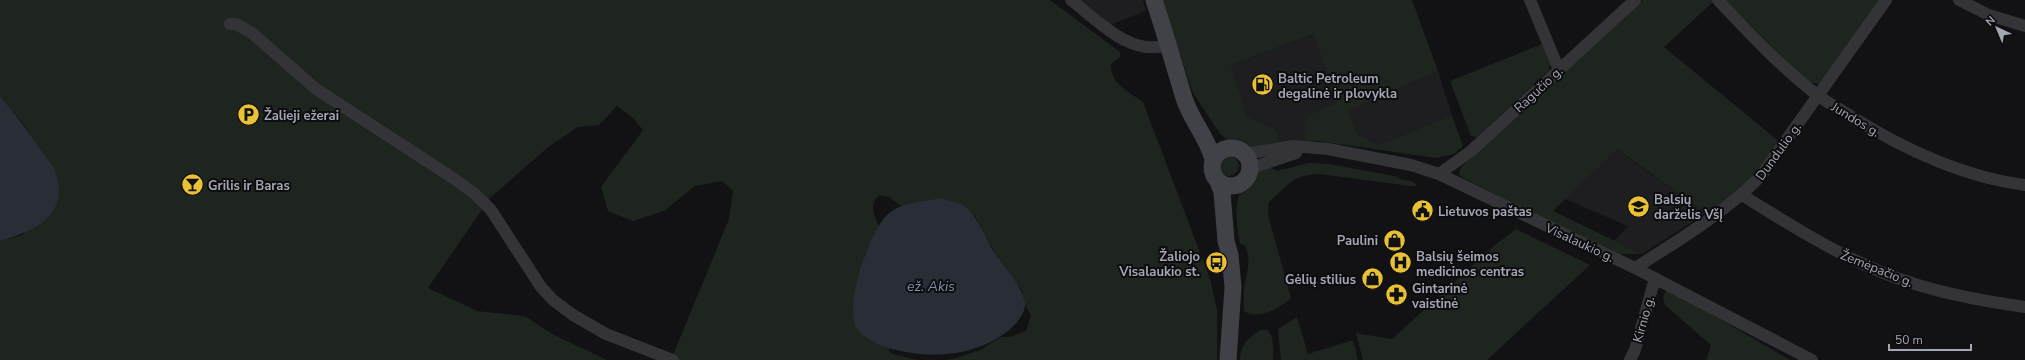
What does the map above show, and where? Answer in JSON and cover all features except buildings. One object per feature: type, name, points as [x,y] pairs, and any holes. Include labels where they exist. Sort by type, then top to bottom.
[{"type":"main road","points":[[1154,0],[1180,79],[1184,98],[1191,114],[1209,144],[1213,159],[1212,168],[1222,192],[1226,241],[1230,255],[1233,311],[1228,360]]},
{"type":"main road","points":[[1180,79],[1212,130],[1227,148]]},
{"type":"main road","points":[[1213,159],[1222,150],[1234,148],[1244,154],[1248,160],[1243,179],[1234,202],[1233,241],[1230,255]]},
{"type":"main road","points":[[1218,181],[1228,186],[1243,179]]},
{"type":"street","points":[[1071,0],[1126,41],[1138,46],[1150,48],[1168,45]]},
{"type":"street","points":[[1530,0],[1559,70]]},
{"type":"street","name":"Ragučio g.","points":[[1438,174],[1471,150],[1635,0]]},
{"type":"street","name":"Jundos g.","points":[[1718,0],[1786,69],[1817,95],[1863,124],[1919,153],[1985,178],[2025,185]]},
{"type":"street","name":"Dundulio g.","points":[[1635,268],[1661,252],[1742,195],[1760,177],[1886,0]]},
{"type":"street","points":[[1959,0],[1989,15],[2025,26]]},
{"type":"street","points":[[230,24],[236,24],[252,33],[316,88],[440,169],[475,194],[491,210],[541,287],[553,300],[572,315],[606,334],[673,360]]},
{"type":"street","name":"Visalaukio g.","points":[[1244,154],[1293,146],[1315,148],[1347,152],[1411,166],[1438,174],[1635,268],[1812,360]]},
{"type":"street","name":"Visalaukio g.","points":[[1243,179],[1257,166],[1268,161],[1315,148]]},
{"type":"street","name":"Žemėpačio g.","points":[[1742,195],[1822,243],[1862,264],[1939,291],[1980,301],[2025,308]]},
{"type":"street","name":"Kirnio g.","points":[[1630,360],[1635,350],[1655,278]]},
{"type":"shaded area","points":[[0,0],[1050,0],[1120,52],[1120,57],[1111,64],[1114,77],[1122,87],[1143,102],[1210,279],[1217,309],[1217,360],[943,360],[953,359],[980,350],[1001,337],[1010,337],[1026,331],[1031,315],[1025,305],[1022,290],[999,260],[975,216],[939,198],[902,207],[889,197],[880,195],[874,202],[873,206],[879,226],[864,256],[890,353],[917,360],[671,360],[729,219],[733,191],[722,181],[695,186],[664,211],[633,221],[608,211],[601,187],[643,130],[633,118],[617,106],[599,125],[578,127],[547,148],[490,198],[428,288],[477,311],[525,316],[552,334],[607,360],[0,360],[0,241],[23,235],[59,192],[57,175],[25,126],[0,96]]},
{"type":"shaded area","points":[[1077,0],[1143,0],[1146,11],[1110,25]]},
{"type":"shaded area","points":[[1161,0],[1412,0],[1438,71],[1348,111],[1358,134],[1378,145],[1452,115],[1463,146],[1454,154],[1436,158],[1318,141],[1306,142],[1306,116],[1337,102],[1314,34],[1231,65],[1247,116],[1277,130],[1280,145],[1252,150],[1237,141],[1228,140],[1220,134],[1193,93]]},
{"type":"shaded area","points":[[1643,0],[1712,0],[1713,2],[1664,47],[1781,143],[1747,182],[1729,198],[1706,213],[1617,149],[1553,211],[1642,254],[1620,254],[1553,223],[1465,179],[1460,176],[1459,171],[1464,164]]},
{"type":"shaded area","points":[[1726,0],[1883,0],[1824,81],[1818,84],[1806,81]]},
{"type":"shaded area","points":[[1315,34],[1337,102],[1306,116],[1306,142],[1280,145],[1277,130],[1247,116],[1231,65]]},
{"type":"shaded area","points":[[1542,44],[1550,64],[1549,70],[1477,137],[1471,136],[1450,81]]},
{"type":"shaded area","points":[[1438,71],[1452,115],[1378,145],[1358,134],[1348,111]]},
{"type":"shaded area","name":"Balsių darželis VšĮ","points":[[1616,149],[1706,213],[1642,254],[1614,241],[1628,226],[1565,199]]},
{"type":"shaded area","points":[[1225,156],[1233,156],[1239,162],[1239,170],[1233,176],[1225,176],[1219,170],[1219,162]]},
{"type":"shaded area","points":[[1309,163],[1329,164],[1399,177],[1399,179],[1414,182],[1417,186],[1320,174],[1303,176],[1292,182],[1269,202],[1268,215],[1291,298],[1281,306],[1269,312],[1256,315],[1250,314],[1244,311],[1244,290],[1248,268],[1248,255],[1245,245],[1240,244],[1237,220],[1238,199],[1241,190],[1255,173],[1266,165],[1277,171]]},
{"type":"shaded area","points":[[1516,229],[1590,265],[1487,360],[1363,360],[1356,333],[1392,339],[1495,245]]},
{"type":"shaded area","points":[[1667,288],[1790,360],[1706,360],[1711,345],[1665,305],[1663,298]]},
{"type":"shaded area","points":[[1297,317],[1308,354],[1353,340],[1358,360],[1281,360],[1278,329]]},
{"type":"shaded area","points":[[1260,330],[1267,330],[1270,333],[1273,344],[1273,360],[1240,360],[1243,346]]},
{"type":"water","points":[[0,96],[52,166],[57,176],[59,190],[57,202],[52,212],[45,220],[24,233],[0,241]]},
{"type":"water","name":"ež. Akis","points":[[939,198],[962,205],[972,213],[994,252],[1020,289],[1025,303],[1024,311],[1012,328],[994,340],[979,347],[962,352],[927,355],[910,353],[877,344],[864,336],[858,330],[854,319],[853,305],[855,289],[866,253],[880,224],[892,211],[905,205]]},
{"type":"place","name":"Baltic Petroleum degalinė ir plovykla","points":[[1262,85]]},
{"type":"place","name":"Žalieji ežerai","points":[[249,115]]},
{"type":"place","name":"Grilis ir Baras","points":[[193,185]]},
{"type":"place","name":"Balsių darželis VšĮ","points":[[1639,206]]},
{"type":"place","name":"Lietuvos paštas","points":[[1422,211]]},
{"type":"place","name":"Paulini","points":[[1394,240]]},
{"type":"place","name":"Žaliojo Visalaukio st.","points":[[1216,263]]},
{"type":"place","name":"Balsių šeimos medicinos centras","points":[[1401,263]]},
{"type":"place","name":"Gėlių stilius","points":[[1372,279]]},
{"type":"place","name":"Gintarinė vaistinė","points":[[1397,295]]}]
